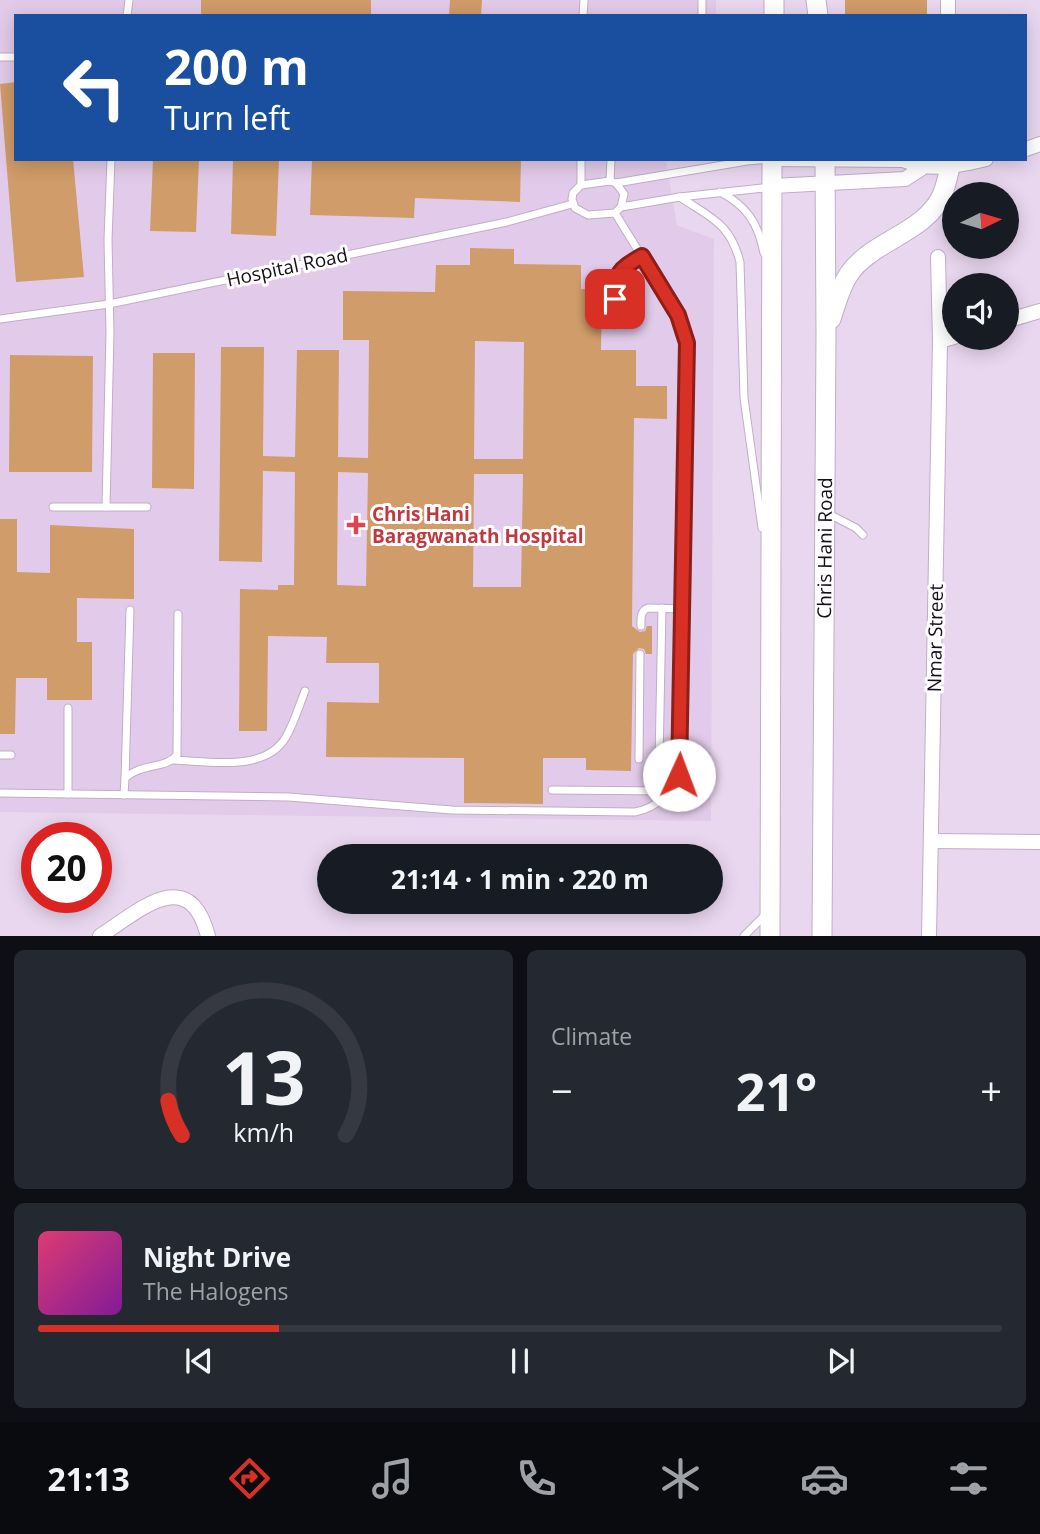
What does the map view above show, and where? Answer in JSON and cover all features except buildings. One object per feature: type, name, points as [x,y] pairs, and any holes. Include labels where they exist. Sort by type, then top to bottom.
[{"type":"main road","points":[[770,936],[772,161]]},
{"type":"main road","name":"Chris Hani Road","points":[[822,936],[827,334],[825,161]]},
{"type":"main road","points":[[827,334],[849,273],[864,257],[920,221],[931,210],[943,194],[950,163]]},
{"type":"street","points":[[905,161],[922,168]]},
{"type":"street","points":[[773,186],[905,179],[922,168],[968,161]]},
{"type":"street","name":"Nmar Street","points":[[938,257],[942,293]]},
{"type":"street","points":[[1019,317],[1040,311]]},
{"type":"street","name":"Nmar Street","points":[[929,936],[947,350]]},
{"type":"street","points":[[931,841],[1040,842]]},
{"type":"street","points":[[100,936],[115,931],[155,901],[177,897],[198,908],[208,936]]},
{"type":"lane","points":[[106,507],[111,161]]},
{"type":"lane","points":[[581,161],[581,185]]},
{"type":"lane","points":[[0,793],[289,797],[452,810],[635,812],[645,810],[670,790],[680,770],[687,343],[678,315],[618,210],[624,194],[613,182],[611,161]]},
{"type":"lane","points":[[707,169],[721,161]]},
{"type":"lane","points":[[747,161],[707,169],[581,185],[573,193],[572,204],[588,215],[718,191],[773,186]]},
{"type":"lane","points":[[718,191],[741,205],[757,226],[772,287]]},
{"type":"lane","points":[[680,197],[726,230],[735,243],[740,262],[744,398],[770,577]]},
{"type":"lane","name":"Hospital Road","points":[[0,319],[109,304],[507,222],[572,204]]},
{"type":"lane","points":[[614,325],[616,277],[622,267],[642,256]]},
{"type":"lane","points":[[53,507],[147,507]]},
{"type":"lane","points":[[825,512],[856,528],[863,535]]},
{"type":"lane","points":[[659,761],[662,608]]},
{"type":"lane","points":[[641,626],[644,610],[683,609]]},
{"type":"lane","points":[[124,795],[130,610]]},
{"type":"lane","points":[[173,760],[177,755],[178,744],[178,614]]},
{"type":"lane","points":[[639,759],[640,654]]},
{"type":"lane","points":[[125,778],[141,768],[173,760],[238,762],[264,756],[277,749],[286,737],[305,691]]},
{"type":"lane","points":[[68,708],[68,794]]},
{"type":"lane","points":[[0,755],[11,755]]},
{"type":"lane","points":[[552,790],[670,790]]},
{"type":"lane","points":[[744,936],[770,910]]},
{"type":"shaded area","name":"Chris Hani Baragwanath Hospital","points":[[0,0],[716,0],[716,14],[14,14],[14,161],[669,161],[666,162],[677,225],[714,239],[711,821],[0,812]]},
{"type":"place","name":"Chris Hani Baragwanath Hospital","points":[[356,525]]},
{"type":"route","points":[[615,299],[616,277],[622,267],[642,256],[678,315],[687,343],[679,775]]}]
